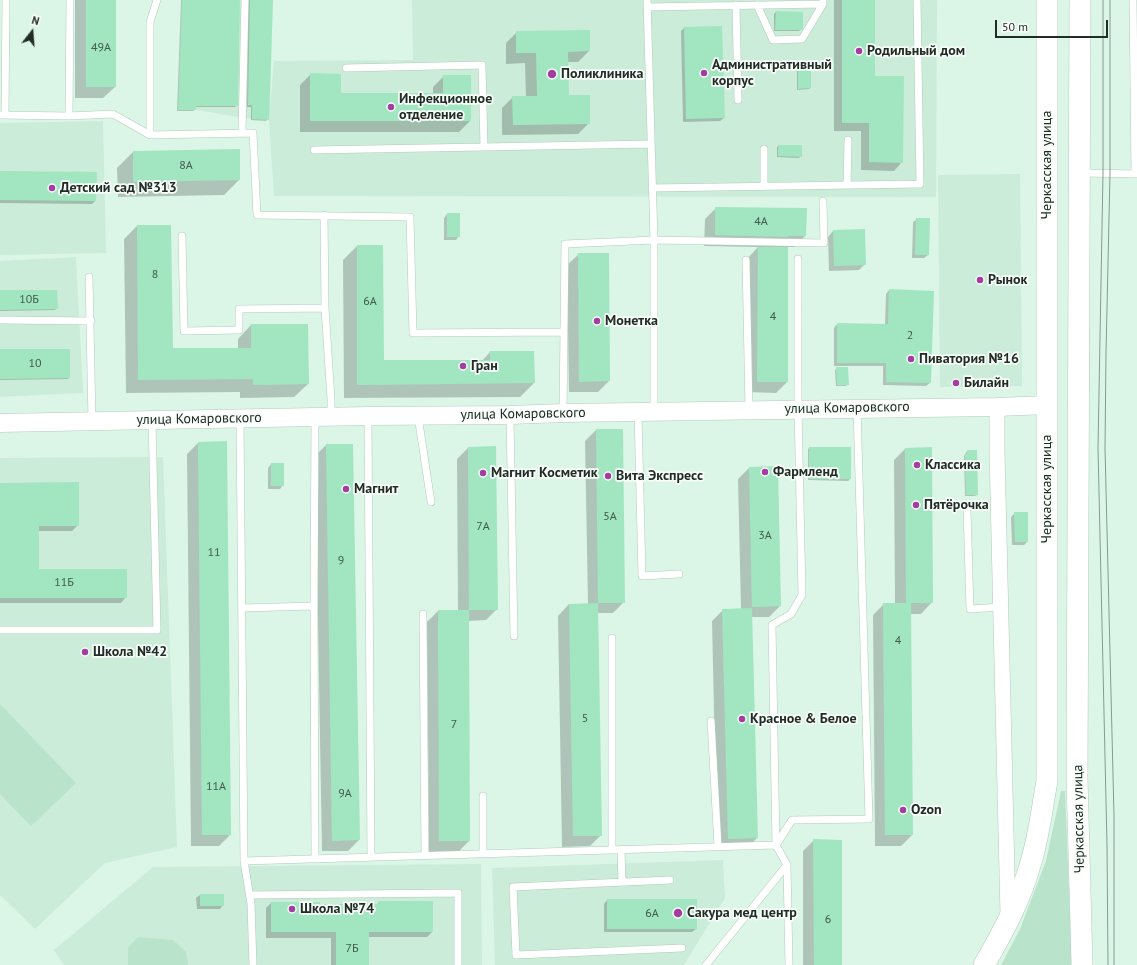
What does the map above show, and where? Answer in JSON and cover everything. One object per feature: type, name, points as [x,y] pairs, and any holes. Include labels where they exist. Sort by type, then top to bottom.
[{"type":"main road","name":"Черкасская улица","points":[[984,965],[1018,901],[1031,863],[1041,819],[1047,781],[1047,0]]},
{"type":"main road","name":"Черкасская улица","points":[[1080,0],[1077,778],[1082,965]]},
{"type":"main road","points":[[1047,405],[1079,404]]},
{"type":"street","name":"улица Комаровского","points":[[0,422],[510,415],[1047,405]]},
{"type":"street","points":[[997,407],[1008,921]]},
{"type":"lane","points":[[6,0],[2,115],[69,116],[113,114],[150,135],[253,133],[257,215],[410,217],[412,333],[564,332]]},
{"type":"lane","points":[[69,116],[70,0]]},
{"type":"lane","points":[[150,135],[150,22],[157,0]]},
{"type":"lane","points":[[242,133],[245,0]]},
{"type":"lane","points":[[652,188],[920,184],[916,0]]},
{"type":"lane","points":[[1080,173],[1136,174],[1133,0]]},
{"type":"lane","points":[[757,5],[773,40],[802,39],[823,2]]},
{"type":"lane","points":[[679,574],[642,576],[646,412],[654,240],[647,3],[757,5],[823,2]]},
{"type":"lane","points":[[736,5],[738,100]]},
{"type":"lane","points":[[346,68],[482,65],[484,147]]},
{"type":"lane","points":[[847,185],[848,140]]},
{"type":"lane","points":[[314,150],[651,144]]},
{"type":"lane","points":[[764,149],[764,186]]},
{"type":"lane","points":[[562,413],[565,244],[654,240],[824,243],[823,201]]},
{"type":"lane","points":[[314,859],[314,606],[323,417],[331,399],[326,308],[324,215]]},
{"type":"lane","points":[[182,236],[184,331],[240,330],[239,309],[326,308]]},
{"type":"lane","points":[[789,965],[787,865],[776,845],[772,625],[791,614],[802,595],[798,409],[798,259]]},
{"type":"lane","points":[[746,260],[749,410]]},
{"type":"lane","points":[[90,277],[92,421]]},
{"type":"lane","points":[[0,320],[91,321]]},
{"type":"lane","points":[[776,845],[792,820],[869,819],[857,408]]},
{"type":"lane","points":[[510,415],[514,636]]},
{"type":"lane","points":[[368,416],[371,857]]},
{"type":"lane","points":[[418,416],[431,502]]},
{"type":"lane","points":[[240,419],[244,861],[251,904],[253,965]]},
{"type":"lane","points":[[0,630],[157,630],[152,420]]},
{"type":"lane","points":[[967,509],[970,609],[1001,607]]},
{"type":"lane","points":[[242,608],[314,606]]},
{"type":"lane","points":[[422,614],[425,855]]},
{"type":"lane","points":[[612,638],[612,850]]},
{"type":"lane","points":[[711,721],[718,846]]},
{"type":"lane","points":[[483,796],[483,854]]},
{"type":"lane","points":[[244,861],[776,845]]},
{"type":"lane","points":[[621,849],[622,882]]},
{"type":"lane","points":[[706,965],[787,865]]},
{"type":"lane","points":[[670,880],[513,887],[516,955],[682,948]]},
{"type":"lane","points":[[250,895],[458,893],[458,965]]},
{"type":"shaded area","points":[[182,0],[273,0],[270,109],[274,61],[413,60],[412,0],[937,0],[936,197],[274,196],[269,120],[252,119],[196,110],[178,110]]},
{"type":"shaded area","name":"Детский сад №313","points":[[103,121],[106,253],[0,255],[0,123]]},
{"type":"shaded area","name":"Рынок","points":[[1020,174],[1022,386],[940,387],[938,175]]},
{"type":"shaded area","points":[[76,257],[83,393],[0,397],[0,261]]},
{"type":"shaded area","name":"Школа №42","points":[[163,457],[177,847],[105,863],[35,929],[0,895],[0,458]]},
{"type":"shaded area","points":[[0,704],[76,783],[31,826],[0,794]]},
{"type":"shaded area","points":[[1061,791],[1065,791],[1072,965],[1001,965],[1020,929],[1046,861]]},
{"type":"shaded area","points":[[723,860],[725,898],[684,965],[495,965],[492,868]]},
{"type":"shaded area","name":"Школа №74","points":[[481,864],[482,965],[64,965],[54,950],[153,867]]},
{"type":"shaded area","points":[[138,937],[173,940],[186,952],[188,965],[128,965],[128,948]]},
{"type":"building","points":[[86,0],[116,0],[116,87],[86,87]]},
{"type":"building","points":[[182,0],[240,0],[238,106],[196,106],[196,110],[178,110]]},
{"type":"building","points":[[250,0],[273,0],[269,120],[252,119],[252,105],[248,105]]},
{"type":"building","name":"Родильный дом","points":[[842,0],[875,0],[875,76],[904,76],[903,163],[869,162],[869,123],[842,123]]},
{"type":"building","points":[[776,11],[803,12],[802,30],[775,30]]},
{"type":"building","name":"Административный корпус","points":[[722,26],[725,118],[686,119],[684,27]]},
{"type":"building","name":"Поликлиника","points":[[590,30],[590,51],[568,52],[569,95],[590,95],[590,124],[513,125],[512,96],[537,96],[536,53],[516,53],[516,31]]},
{"type":"building","points":[[798,63],[811,63],[811,88],[798,89]]},
{"type":"building","name":"Инфекционное отделение","points":[[310,73],[341,74],[341,93],[443,93],[443,75],[471,75],[471,121],[310,121]]},
{"type":"building","points":[[778,145],[802,145],[802,157],[778,156]]},
{"type":"building","points":[[240,149],[240,180],[133,182],[133,151]]},
{"type":"building","points":[[0,171],[97,172],[96,201],[0,200]]},
{"type":"building","points":[[715,207],[807,208],[806,236],[715,235]]},
{"type":"building","points":[[447,213],[460,213],[460,237],[447,237]]},
{"type":"building","points":[[916,218],[930,218],[929,255],[915,255]]},
{"type":"building","points":[[137,225],[171,225],[173,348],[251,348],[251,324],[308,324],[309,384],[253,385],[253,379],[138,380]]},
{"type":"building","points":[[865,229],[866,265],[834,266],[833,230]]},
{"type":"building","points":[[357,245],[383,245],[384,360],[490,360],[490,351],[534,351],[535,383],[357,385]]},
{"type":"building","points":[[758,247],[788,247],[788,382],[757,382]]},
{"type":"building","points":[[578,253],[609,253],[610,381],[579,382]]},
{"type":"building","points":[[889,289],[934,291],[931,383],[886,382],[886,363],[837,363],[837,323],[888,324]]},
{"type":"building","points":[[0,290],[57,290],[58,309],[0,310]]},
{"type":"building","points":[[0,349],[70,349],[70,378],[0,379]]},
{"type":"building","points":[[836,367],[848,367],[849,385],[837,385]]},
{"type":"building","points":[[596,429],[623,429],[625,603],[598,603]]},
{"type":"building","points":[[227,441],[231,835],[202,835],[198,442]]},
{"type":"building","points":[[326,444],[353,444],[360,840],[332,841]]},
{"type":"building","points":[[496,446],[498,610],[469,610],[468,447]]},
{"type":"building","points":[[809,447],[851,447],[851,479],[809,479]]},
{"type":"building","points":[[932,447],[933,603],[911,603],[913,835],[885,835],[883,603],[906,603],[905,448]]},
{"type":"building","points":[[967,450],[977,450],[978,495],[966,495],[965,454],[967,454]]},
{"type":"building","points":[[271,463],[284,463],[284,486],[271,486]]},
{"type":"building","points":[[778,466],[781,606],[752,607],[749,467]]},
{"type":"building","points":[[79,482],[79,526],[39,526],[39,569],[127,569],[127,598],[0,598],[0,483]]},
{"type":"building","points":[[1014,512],[1028,512],[1028,542],[1015,542]]},
{"type":"building","points":[[598,603],[602,836],[573,836],[569,604]]},
{"type":"building","points":[[752,608],[758,838],[728,839],[722,609]]},
{"type":"building","points":[[438,610],[469,610],[470,841],[439,841]]},
{"type":"building","points":[[813,839],[842,840],[842,965],[814,965]]},
{"type":"building","points":[[200,894],[224,894],[224,906],[200,906]]},
{"type":"building","points":[[607,899],[697,899],[697,929],[607,929]]},
{"type":"building","points":[[379,901],[433,901],[433,932],[369,932],[369,965],[336,965],[336,932],[271,932],[271,902],[379,904]]},
{"type":"tram line","points":[[1103,0],[1103,173],[1098,448],[1107,845],[1108,965]]},
{"type":"tram line","points":[[1110,0],[1110,173],[1105,448],[1114,816],[1114,965]]},
{"type":"place","name":"Родильный дом","points":[[859,51]]},
{"type":"place","name":"Административный корпус","points":[[704,73]]},
{"type":"place","name":"Поликлиника","points":[[552,74]]},
{"type":"place","name":"Инфекционное отделение","points":[[391,107]]},
{"type":"place","name":"Детский сад №313","points":[[52,188]]},
{"type":"place","name":"Рынок","points":[[980,280]]},
{"type":"place","name":"Монетка","points":[[597,321]]},
{"type":"place","name":"Пиватория №16","points":[[911,359]]},
{"type":"place","name":"Гран","points":[[463,366]]},
{"type":"place","name":"Билайн","points":[[956,383]]},
{"type":"place","name":"Классика","points":[[917,465]]},
{"type":"place","name":"Фармленд","points":[[765,472]]},
{"type":"place","name":"Магнит Косметик","points":[[483,473]]},
{"type":"place","name":"Вита Экспресс","points":[[608,476]]},
{"type":"place","name":"Магнит","points":[[346,489]]},
{"type":"place","name":"Пятёрочка","points":[[916,505]]},
{"type":"place","name":"Школа №42","points":[[85,652]]},
{"type":"place","name":"Красное & Белое","points":[[742,719]]},
{"type":"place","name":"Ozon","points":[[903,810]]},
{"type":"place","name":"Школа №74","points":[[292,909]]},
{"type":"place","name":"Сакура мед центр","points":[[678,913]]}]
